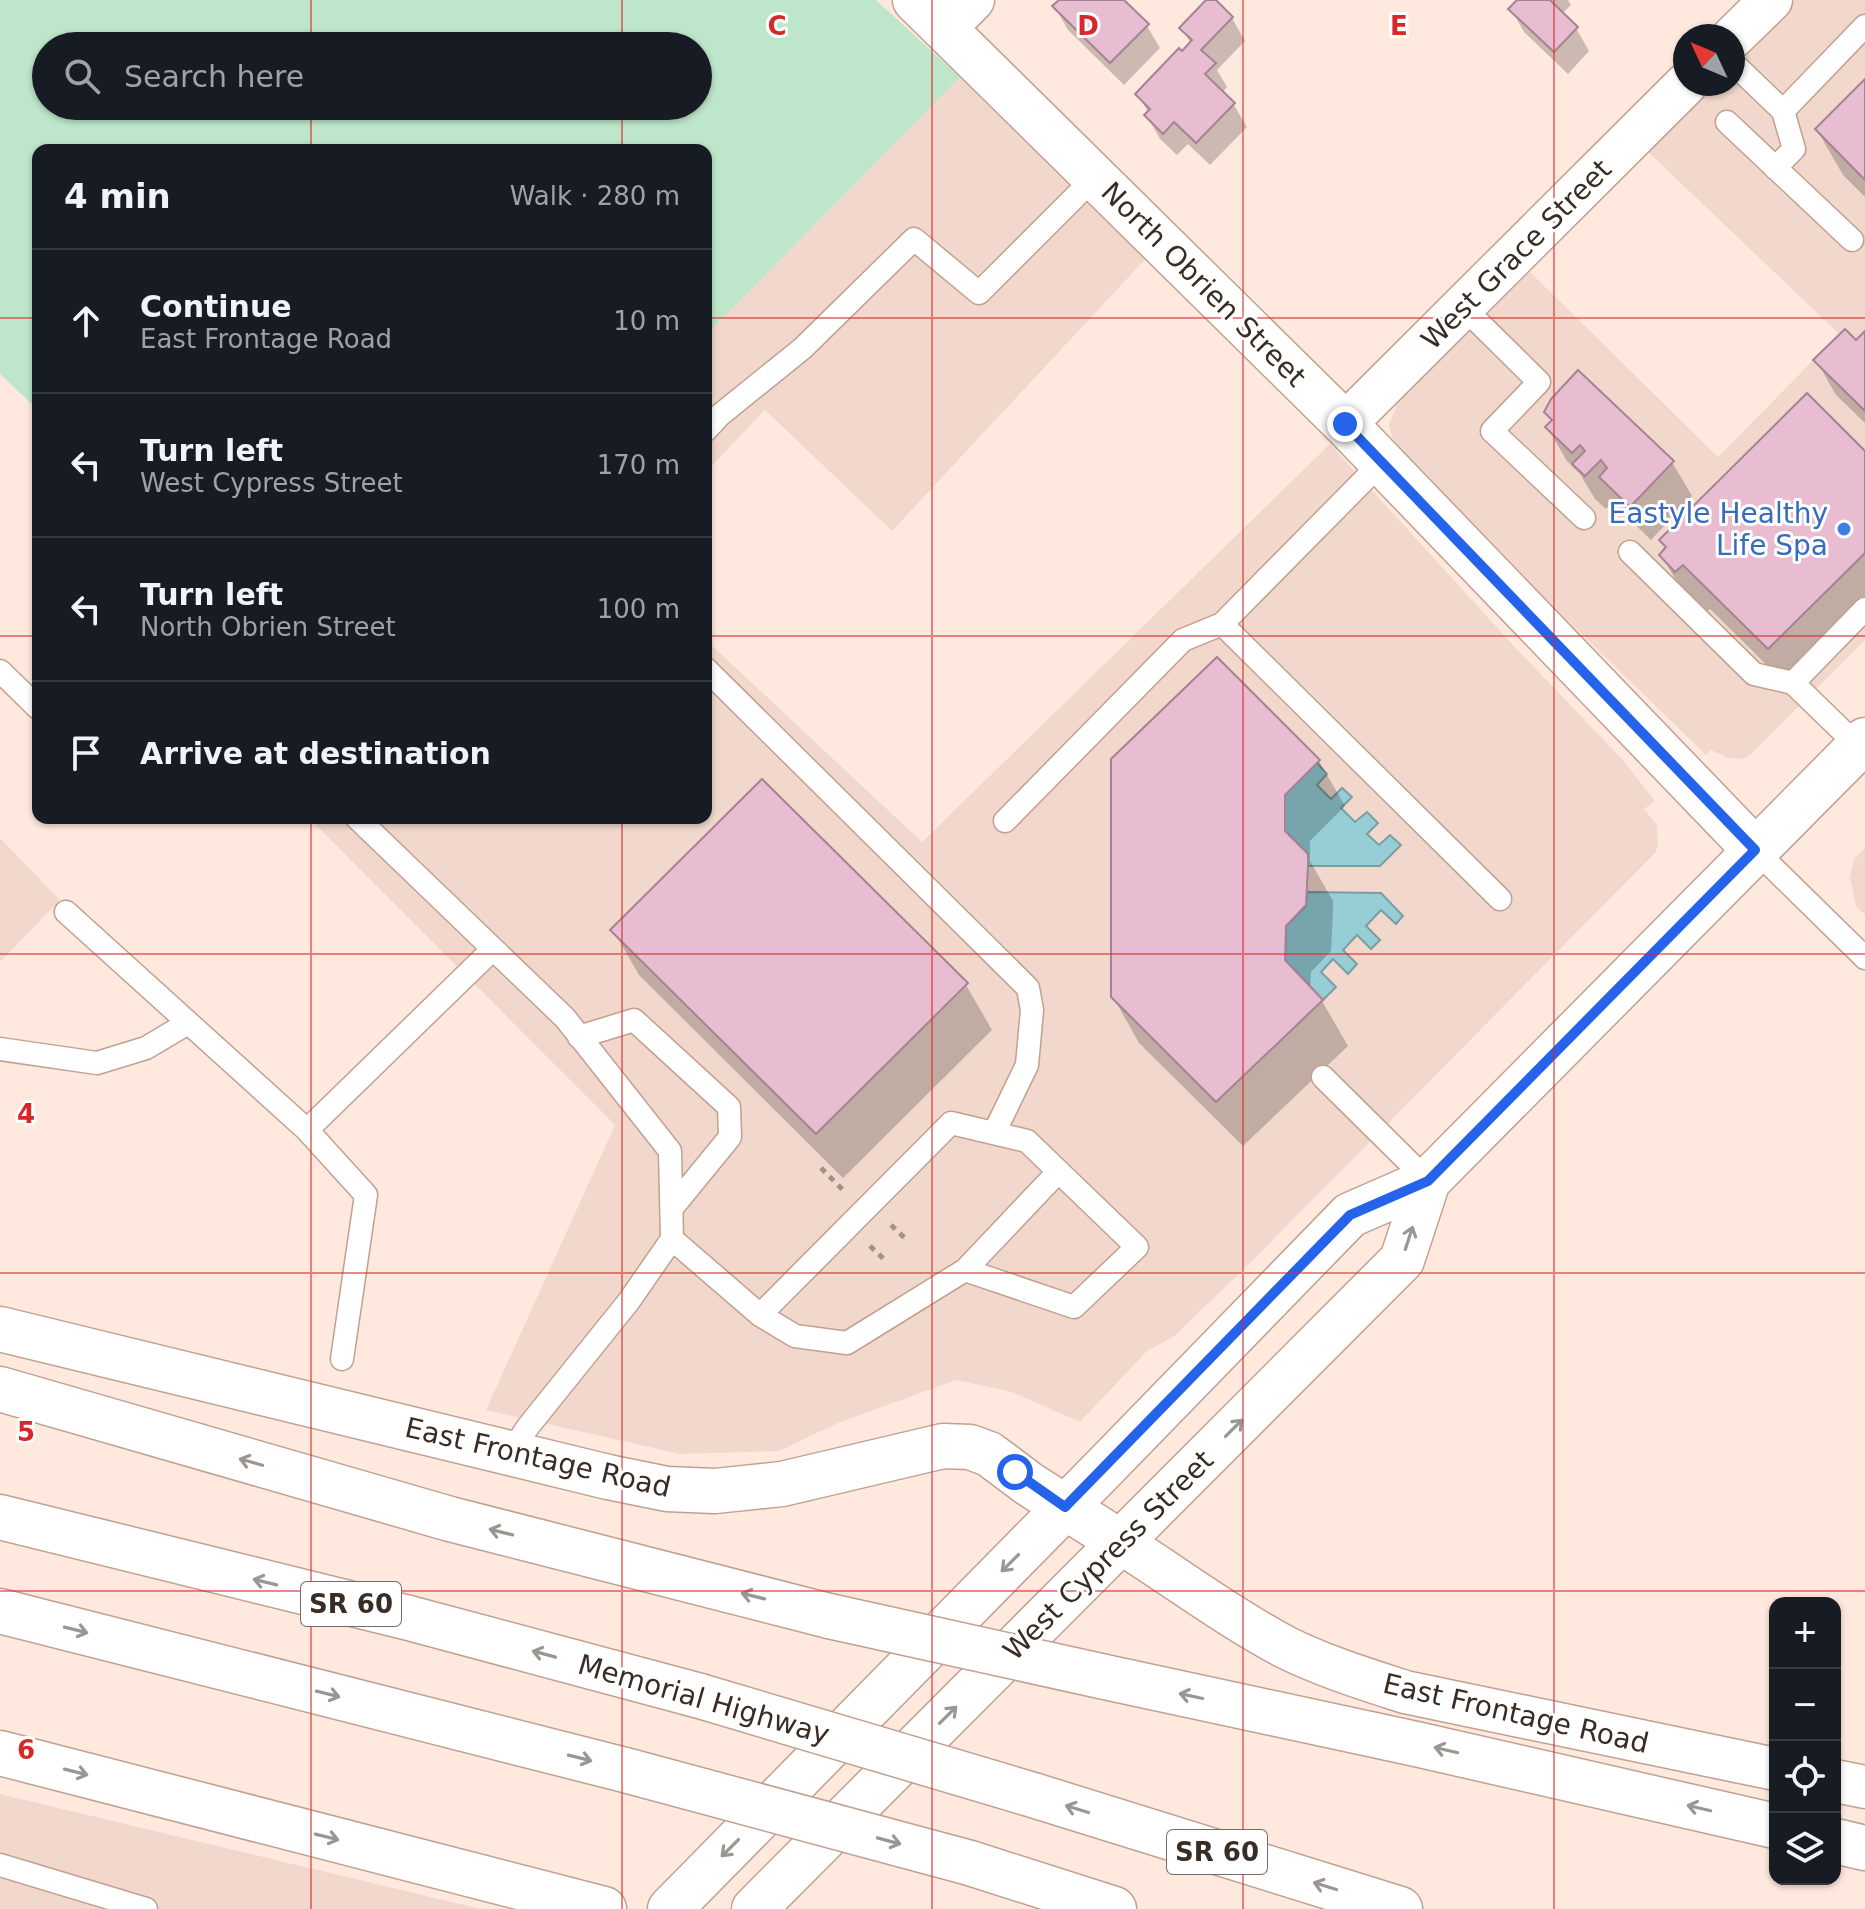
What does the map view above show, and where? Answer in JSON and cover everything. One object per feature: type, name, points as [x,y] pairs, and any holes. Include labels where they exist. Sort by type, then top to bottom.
[{"type":"main road","name":"North Obrien Street","points":[[944,9],[1095,177],[1345,424],[1755,850]]},
{"type":"main road","name":"West Cypress Street","points":[[670,1909],[1350,1215],[1428,1181],[1862,743]]},
{"type":"main road","name":"West Cypress Street","points":[[754,1909],[1402,1260],[1428,1181]]},
{"type":"main road","name":"East Frontage Road","points":[[0,1329],[667,1489],[715,1491],[782,1484],[943,1446],[970,1447],[989,1454],[1029,1484],[1120,1542]]},
{"type":"main road","points":[[0,1389],[450,1519],[829,1616],[1431,1747],[1769,1825]]},
{"type":"main road","name":"Memorial Highway","points":[[0,1517],[409,1618],[700,1696],[1400,1909]]},
{"type":"main road","points":[[0,1611],[625,1770],[970,1863],[1114,1909]]},
{"type":"main road","points":[[0,1753],[604,1909]]},
{"type":"street","points":[[1745,25],[1771,0]]},
{"type":"street","name":"West Grace Street","points":[[1345,424],[1674,96]]},
{"type":"street","name":"East Frontage Road","points":[[1120,1542],[1219,1609],[1288,1648],[1375,1682],[1405,1692],[1769,1768]]},
{"type":"street","points":[[1841,1782],[1865,1787]]},
{"type":"lane","points":[[1783,111],[1865,26]]},
{"type":"lane","points":[[1745,75],[1783,111],[1794,149],[1775,168]]},
{"type":"lane","points":[[1727,122],[1852,240]]},
{"type":"lane","points":[[712,424],[803,348],[914,239],[979,293],[1095,177]]},
{"type":"lane","points":[[1463,307],[1539,382],[1492,431],[1584,518]]},
{"type":"lane","points":[[1005,821],[1183,640],[1222,624],[1382,462]]},
{"type":"lane","points":[[1630,552],[1754,674],[1793,683],[1862,743]]},
{"type":"lane","points":[[1793,683],[1865,609]]},
{"type":"lane","points":[[1222,624],[1500,899]]},
{"type":"lane","points":[[0,671],[32,698]]},
{"type":"lane","points":[[712,675],[1028,988],[1032,1010],[1027,1065],[994,1133]]},
{"type":"lane","points":[[363,824],[565,1018],[670,1151],[672,1239],[629,1301],[527,1428],[511,1453]]},
{"type":"lane","points":[[1755,850],[1865,958]]},
{"type":"lane","points":[[66,912],[307,1130],[366,1195],[342,1359]]},
{"type":"lane","points":[[307,1130],[493,949]]},
{"type":"lane","points":[[579,1037],[634,1020],[729,1107],[730,1137],[672,1208]]},
{"type":"lane","points":[[0,1049],[97,1063],[146,1048],[188,1023]]},
{"type":"lane","points":[[1323,1077],[1428,1181]]},
{"type":"lane","points":[[760,1315],[951,1123],[1027,1141],[1137,1247],[1074,1307],[965,1270]]},
{"type":"lane","points":[[672,1239],[760,1315],[795,1336],[847,1343],[965,1270],[1058,1172]]},
{"type":"lane","points":[[0,1865],[146,1909]]},
{"type":"path","points":[[821,1168],[846,1192]]},
{"type":"path","points":[[884,1218],[907,1240]]},
{"type":"path","points":[[863,1239],[886,1261]]},
{"type":"shaded area","points":[[1795,0],[1865,0],[1865,640],[1750,755],[1741,759],[1728,758],[1711,750],[1706,755],[1395,448],[1389,425],[1400,395],[1524,266],[1718,457],[1839,334],[1646,150],[1699,96],[1745,96],[1745,50]]},
{"type":"shaded area","points":[[960,77],[1151,253],[892,531],[765,410],[712,466],[712,329]]},
{"type":"shaded area","points":[[1330,444],[1512,644],[1622,759],[1655,801],[1644,809],[1657,825],[1658,844],[1656,852],[1241,1272],[1173,1337],[1147,1351],[1080,1422],[1012,1392],[956,1380],[838,1423],[779,1451],[680,1454],[486,1410],[615,1125],[315,824],[712,824],[712,646],[922,842]]},
{"type":"shaded area","points":[[0,838],[60,900],[0,962]]},
{"type":"shaded area","points":[[1865,848],[1865,915],[1856,906],[1850,878],[1854,859]]},
{"type":"shaded area","points":[[0,1794],[481,1909],[0,1909]]},
{"type":"green space","points":[[0,0],[876,0],[960,77],[712,329],[712,144],[32,144],[32,404],[0,374]]},
{"type":"water","points":[[1317,763],[1327,774],[1317,785],[1331,799],[1342,788],[1352,797],[1341,808],[1355,822],[1367,812],[1378,823],[1367,834],[1379,845],[1390,835],[1401,845],[1380,866],[1308,866],[1308,854],[1285,831],[1285,795]]},
{"type":"water","points":[[1307,892],[1381,893],[1403,916],[1396,924],[1381,910],[1366,926],[1380,940],[1371,949],[1357,935],[1343,950],[1357,964],[1348,974],[1333,959],[1321,972],[1336,987],[1323,1000],[1285,960],[1286,926],[1306,906]]},
{"type":"building","points":[[1059,0],[1124,0],[1149,24],[1110,63],[1052,6]]},
{"type":"building","points":[[1206,0],[1216,0],[1233,17],[1201,50],[1216,63],[1205,74],[1235,103],[1196,143],[1174,122],[1163,134],[1144,115],[1150,109],[1135,94],[1179,48],[1182,51],[1192,40],[1179,28]]},
{"type":"building","points":[[1517,0],[1550,0],[1578,27],[1554,52],[1508,9]]},
{"type":"building","points":[[1865,79],[1865,180],[1815,129]]},
{"type":"building","points":[[1845,329],[1856,340],[1865,331],[1865,411],[1813,360]]},
{"type":"building","points":[[1578,370],[1674,461],[1630,507],[1599,477],[1607,468],[1601,460],[1585,476],[1572,464],[1585,451],[1580,445],[1572,453],[1545,427],[1552,420],[1544,412],[1551,399]]},
{"type":"building","points":[[1807,393],[1865,451],[1865,553],[1768,649],[1683,565],[1675,572],[1659,555],[1666,547],[1659,540]]},
{"type":"building","points":[[1217,657],[1320,760],[1285,795],[1285,831],[1308,854],[1308,866],[1306,905],[1286,926],[1285,960],[1323,1000],[1216,1102],[1111,997],[1111,759]]},
{"type":"building","points":[[762,779],[968,983],[816,1134],[610,930]]},
{"type":"place","name":"Eastyle Healthy Life Spa","points":[[1844,529]]},
{"type":"route","points":[[1015,1472],[1065,1507],[1350,1215],[1428,1181],[1755,850],[1345,424]]}]
